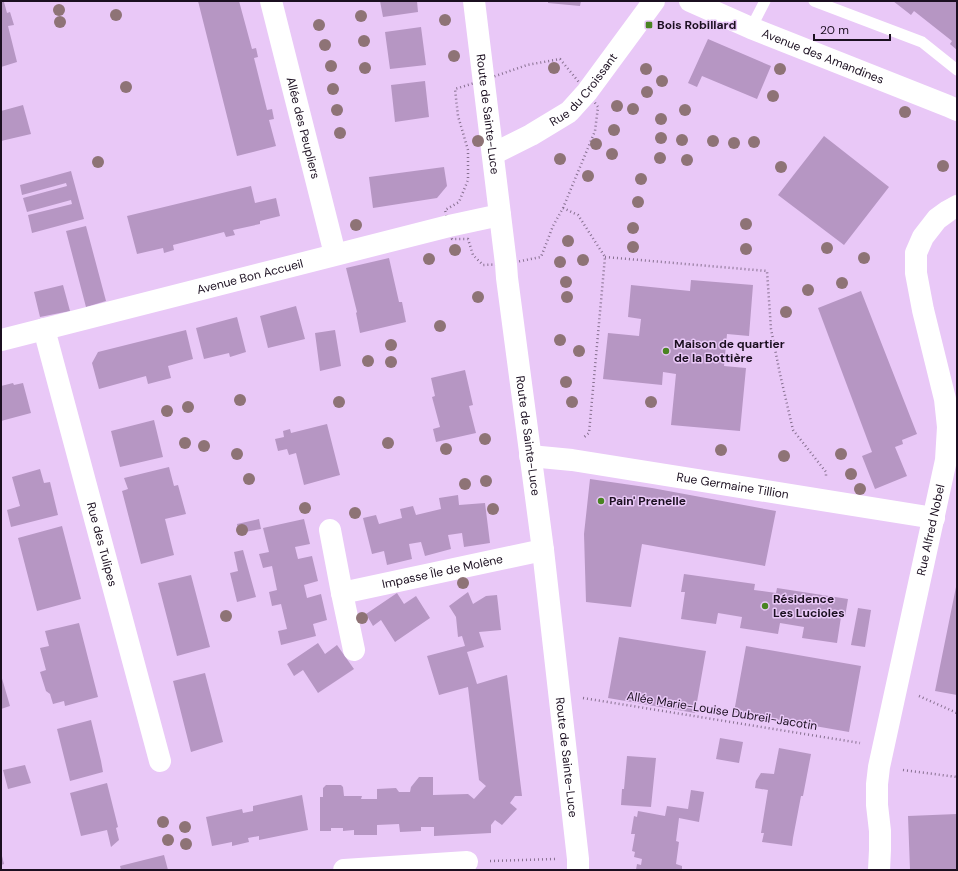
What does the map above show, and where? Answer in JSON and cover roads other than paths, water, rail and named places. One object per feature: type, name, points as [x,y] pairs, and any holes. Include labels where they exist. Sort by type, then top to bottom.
[{"type":"street","name":"Allée des Peupliers","points":[[271,1],[335,254]]},
{"type":"street","name":"Route de Sainte-Luce","points":[[474,1],[509,293],[543,550],[578,864]]},
{"type":"street","name":"Rue du Croissant","points":[[493,154],[531,135],[569,112],[587,92],[654,1]]},
{"type":"street","name":"Avenue des Amandines","points":[[690,1],[751,28],[957,110]]},
{"type":"street","name":"Rue Alfred Nobel","points":[[879,870],[880,831],[877,805],[877,784],[880,757],[946,460],[948,427],[945,399],[923,310],[916,273],[916,253],[923,237],[937,219],[957,206]]},
{"type":"street","name":"Avenue Bon Accueil","points":[[1,340],[335,254],[500,215]]},
{"type":"street","name":"Rue des Tulipes","points":[[44,329],[160,761]]},
{"type":"street","name":"Rue Germaine Tillion","points":[[530,456],[572,460],[934,518]]},
{"type":"street","points":[[330,530],[354,650]]},
{"type":"street","name":"Impasse Île de Molène","points":[[342,593],[543,550]]},
{"type":"street","points":[[344,870],[467,862]]},
{"type":"lane","points":[[751,28],[765,1]]},
{"type":"lane","points":[[814,1],[922,42],[957,70]]},
{"type":"place","name":"Bois Robillard","points":[[649,25]]},
{"type":"place","name":"Maison de quartier de la Bottière","points":[[666,351]]},
{"type":"place","name":"Pain' Prenelle","points":[[601,501]]},
{"type":"place","name":"Résidence Les Lucioles","points":[[765,606]]}]
